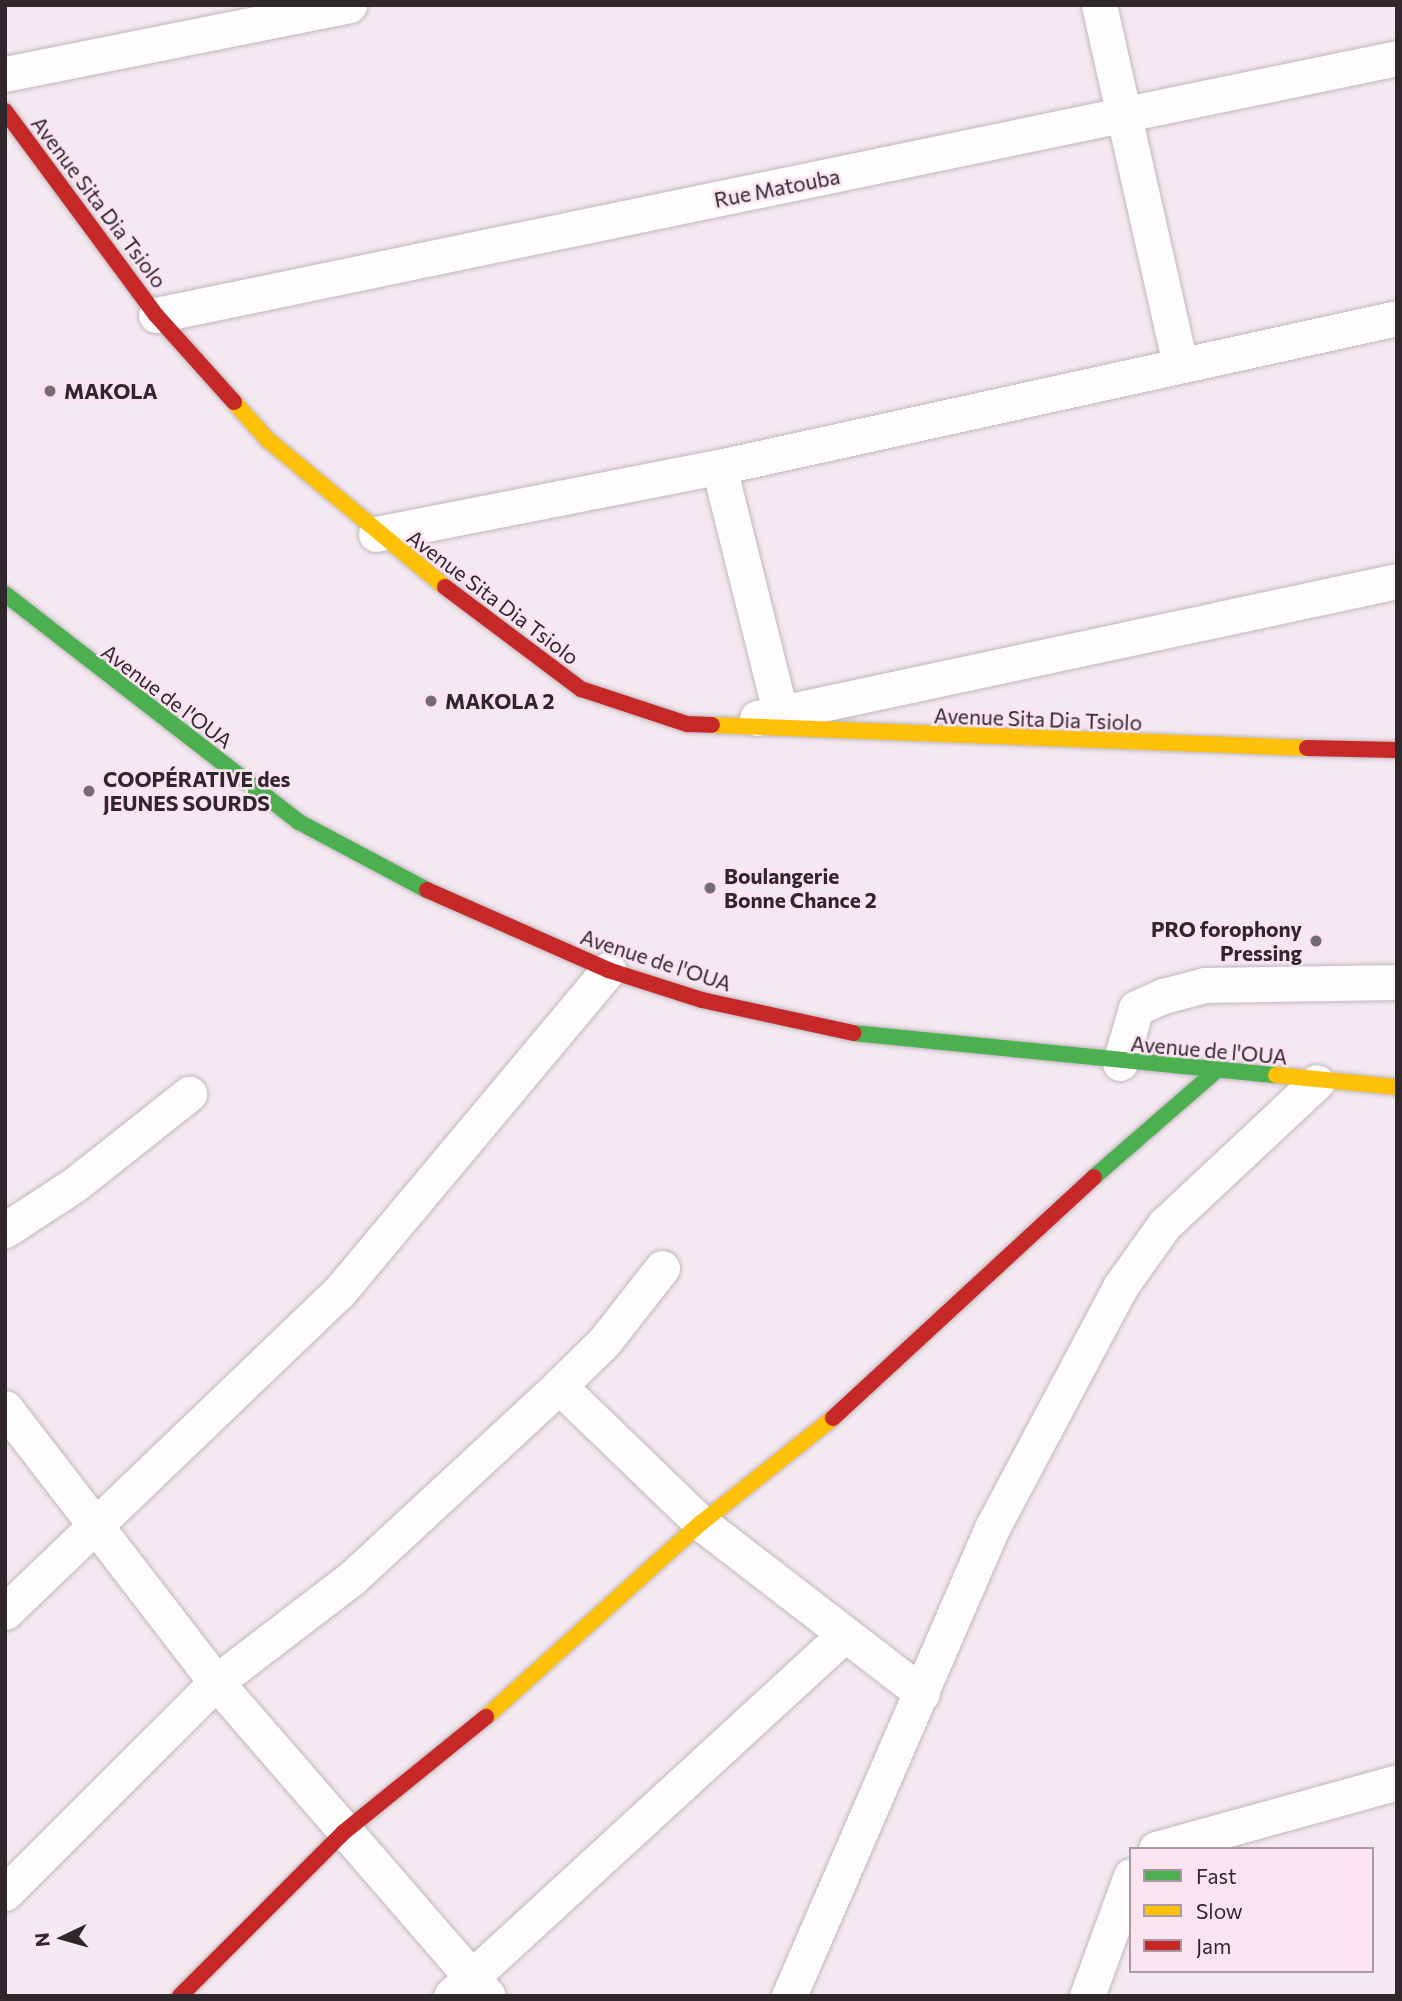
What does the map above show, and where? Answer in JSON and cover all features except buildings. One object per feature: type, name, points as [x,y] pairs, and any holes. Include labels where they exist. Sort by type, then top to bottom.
[{"type":"street","points":[[5,74],[349,5]]},
{"type":"street","points":[[1099,5],[1179,361]]},
{"type":"street","name":"Rue Matouba","points":[[156,314],[1124,118],[1397,58]]},
{"type":"street","name":"Avenue Sita Dia Tsiolo","points":[[5,111],[156,314],[268,440],[376,534],[581,689],[687,724],[1397,750]]},
{"type":"street","points":[[376,534],[719,467],[1179,361],[1397,318]]},
{"type":"street","points":[[719,467],[781,716]]},
{"type":"street","points":[[687,724],[781,716],[1397,581]]},
{"type":"street","name":"Avenue de l'OUA","points":[[5,594],[299,822],[397,877],[608,970],[702,1000],[859,1034],[1120,1063],[1397,1087]]},
{"type":"street","points":[[5,1612],[339,1292],[608,970]]},
{"type":"street","points":[[1120,1063],[1136,1008],[1163,996],[1205,985],[1397,982]]},
{"type":"street","points":[[180,1996],[344,1832],[484,1719],[701,1523],[875,1385],[986,1272],[1216,1071]]},
{"type":"street","points":[[789,1996],[992,1528],[1120,1287],[1164,1225],[1317,1082]]},
{"type":"street","points":[[5,1230],[74,1185],[188,1094]]},
{"type":"street","points":[[5,1893],[216,1682],[352,1578],[559,1386],[604,1342],[662,1268]]},
{"type":"street","points":[[559,1386],[701,1523],[843,1636],[922,1693]]},
{"type":"street","points":[[5,1408],[216,1682],[344,1832],[470,1989],[843,1636]]},
{"type":"street","points":[[1163,1847],[1397,1782]]},
{"type":"street","points":[[1087,1996],[1129,1881]]},
{"type":"traffic: fast","points":[[5,594],[299,822],[427,890]]},
{"type":"traffic: fast","points":[[853,1033],[1276,1075]]},
{"type":"traffic: fast","points":[[1094,1177],[1216,1071]]},
{"type":"traffic: slow","points":[[234,402],[268,440],[445,587]]},
{"type":"traffic: slow","points":[[712,725],[1307,748]]},
{"type":"traffic: slow","points":[[1276,1075],[1397,1087]]},
{"type":"traffic: slow","points":[[486,1717],[701,1523],[833,1418]]},
{"type":"traffic: jam","points":[[5,111],[156,315],[234,402]]},
{"type":"traffic: jam","points":[[445,587],[581,689],[687,724],[712,725]]},
{"type":"traffic: jam","points":[[1307,748],[1397,750]]},
{"type":"traffic: jam","points":[[427,890],[608,970],[702,1000],[853,1033]]},
{"type":"traffic: jam","points":[[833,1418],[1094,1177]]},
{"type":"traffic: jam","points":[[180,1996],[344,1832],[486,1717]]},
{"type":"place","name":"MAKOLA","points":[[50,391]]},
{"type":"place","name":"MAKOLA 2","points":[[431,701]]},
{"type":"place","name":"COOPÉRATIVE des JEUNES SOURDS","points":[[89,791]]},
{"type":"place","name":"Boulangerie Bonne Chance 2","points":[[710,888]]},
{"type":"place","name":"PRO forophony Pressing","points":[[1316,941]]}]
